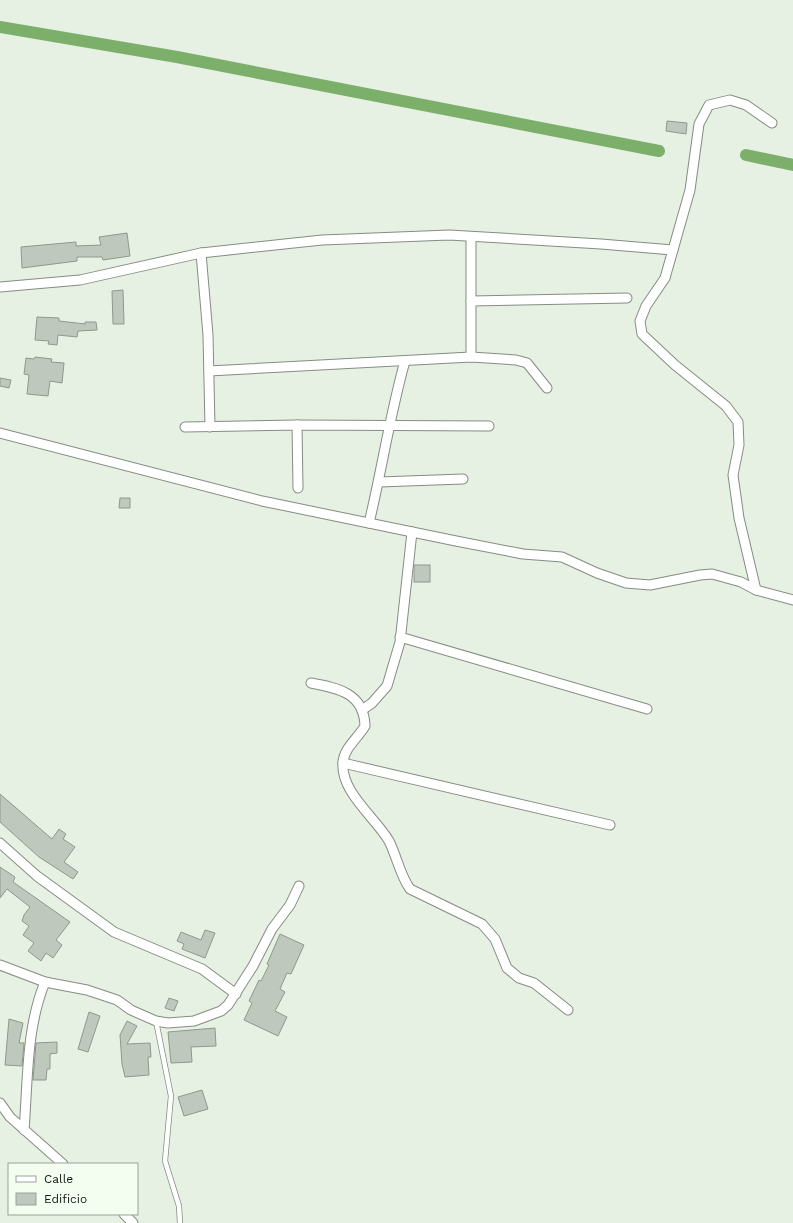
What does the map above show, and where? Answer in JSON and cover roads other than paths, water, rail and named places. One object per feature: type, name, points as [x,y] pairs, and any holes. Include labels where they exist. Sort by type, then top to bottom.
[{"type":"street","points":[[756,590],[739,518],[733,475],[739,445],[738,422],[726,406],[675,365],[642,334],[640,321],[646,306],[665,278],[690,190],[698,124],[709,105],[730,100],[746,106],[772,123]]},
{"type":"street","points":[[0,287],[80,280],[201,252],[322,240],[449,236],[601,244],[673,250]]},
{"type":"street","points":[[471,357],[472,237]]},
{"type":"street","points":[[201,252],[209,371],[210,426]]},
{"type":"street","points":[[471,301],[627,298]]},
{"type":"street","points":[[209,371],[471,357],[516,360],[527,363],[547,388]]},
{"type":"street","points":[[369,523],[379,482],[394,400],[405,361]]},
{"type":"street","points":[[297,425],[298,488]]},
{"type":"street","points":[[185,427],[297,425],[489,426]]},
{"type":"street","points":[[0,433],[262,501],[523,554],[562,557],[597,573],[626,583],[650,585],[712,574],[741,582],[756,590],[793,600]]},
{"type":"street","points":[[379,482],[463,479]]},
{"type":"street","points":[[362,710],[387,686],[400,637],[412,532]]},
{"type":"street","points":[[400,637],[647,709]]},
{"type":"street","points":[[311,683],[345,692],[355,699],[362,710],[365,726],[360,736],[347,750],[343,763],[346,782],[361,805],[388,840],[400,866],[404,881],[410,889],[482,924],[495,938],[507,968],[519,978],[534,983],[568,1010]]},
{"type":"street","points":[[343,763],[610,825]]},
{"type":"street","points":[[0,842],[37,876],[114,932],[202,969],[236,994]]},
{"type":"street","points":[[0,965],[45,982],[87,990],[117,1000],[132,1010],[156,1021],[181,1023],[221,1011],[236,994],[272,929],[290,905],[299,886]]},
{"type":"street","points":[[24,1130],[33,1021],[37,1001],[45,982]]},
{"type":"street","points":[[0,1103],[10,1117],[62,1163]]},
{"type":"street","points":[[125,1215],[134,1223]]},
{"type":"lane","points":[[156,1021],[171,1096],[165,1161],[179,1206],[180,1223]]},
{"type":"waterway","points":[[0,27],[177,57],[659,151]]},
{"type":"waterway","points":[[746,155],[793,165]]}]
